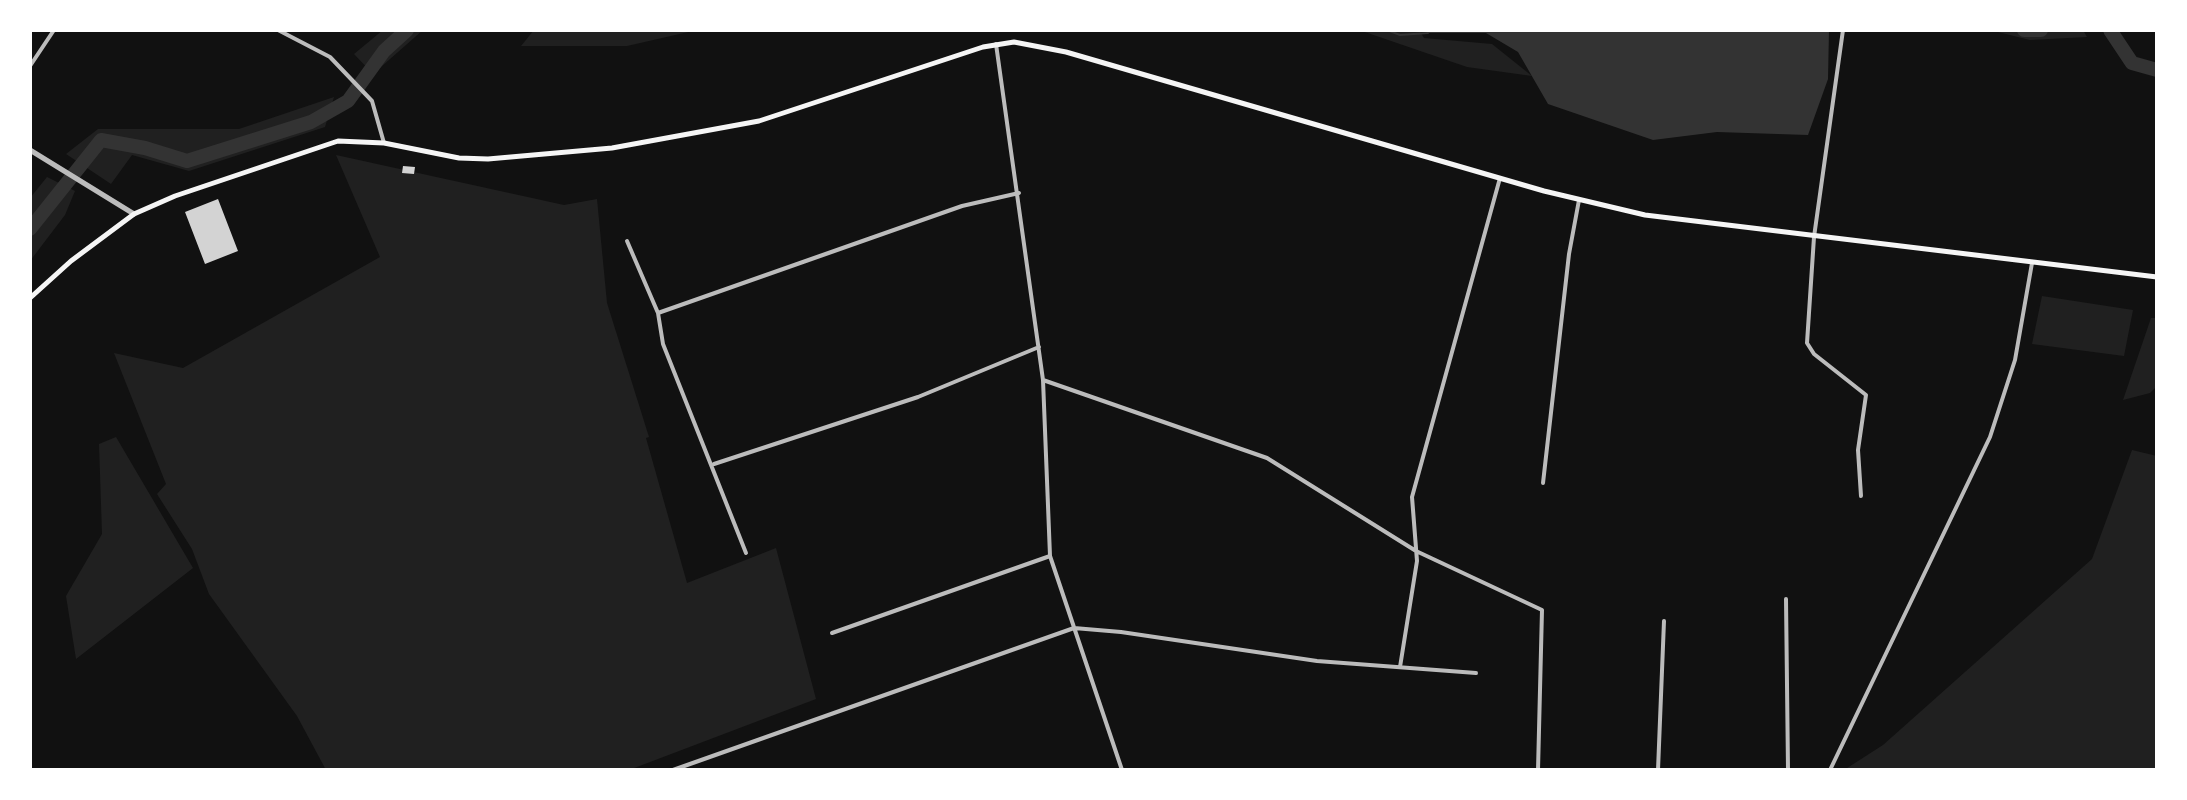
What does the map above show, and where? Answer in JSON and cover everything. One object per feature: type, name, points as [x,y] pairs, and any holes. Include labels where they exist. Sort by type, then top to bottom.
[{"type":"main road","points":[[30,298],[71,261],[134,214],[175,196],[338,141],[384,143],[459,158],[488,159],[647,143],[759,121],[962,52],[996,44],[1027,44],[1079,56],[1579,200],[1675,220],[2157,277]]},
{"type":"street","points":[[30,66],[54,30]]},
{"type":"street","points":[[278,30],[330,57],[372,101],[384,143]]},
{"type":"street","points":[[1843,30],[1814,237],[1807,343],[1820,359],[1866,395],[1858,450],[1861,496]]},
{"type":"street","points":[[996,44],[1043,380],[1050,556],[1122,770]]},
{"type":"street","points":[[30,150],[134,214]]},
{"type":"street","points":[[1400,667],[1416,551],[1412,497],[1500,178]]},
{"type":"street","points":[[658,313],[962,206],[1019,193]]},
{"type":"street","points":[[1543,483],[1569,254],[1579,200]]},
{"type":"street","points":[[627,241],[658,313],[663,344],[714,464],[746,553]]},
{"type":"street","points":[[1830,770],[1990,437],[2015,360],[2032,263]]},
{"type":"street","points":[[714,464],[918,397],[1039,347]]},
{"type":"street","points":[[1043,380],[1267,458],[1416,551],[1542,610],[1538,770]]},
{"type":"street","points":[[832,633],[1050,556]]},
{"type":"street","points":[[1786,599],[1788,770]]},
{"type":"street","points":[[1658,770],[1664,621]]},
{"type":"street","points":[[673,770],[1074,628],[1166,638],[1317,661],[1476,673]]},
{"type":"shaded area","points":[[383,30],[423,30],[373,74],[354,54]]},
{"type":"shaded area","points":[[534,30],[697,30],[627,46],[521,46]]},
{"type":"shaded area","points":[[1359,30],[1419,30],[1424,38],[1492,44],[1532,76],[1467,67]]},
{"type":"shaded area","points":[[1428,30],[1829,30],[1828,79],[1808,135],[1717,132],[1653,140],[1548,104],[1518,52],[1486,33],[1428,33]]},
{"type":"shaded area","points":[[1990,30],[2083,30],[2087,37],[2030,40]]},
{"type":"shaded area","points":[[334,97],[325,127],[189,171],[132,155],[111,184],[66,154],[98,129],[239,129]]},
{"type":"shaded area","points":[[336,155],[564,205],[597,199],[607,303],[649,437],[646,438],[687,583],[776,548],[816,699],[629,770],[326,770],[297,716],[209,594],[192,549],[157,494],[166,484],[114,353],[183,368],[380,257]]},
{"type":"shaded area","points":[[47,177],[75,191],[65,215],[30,261],[30,198]]},
{"type":"shaded area","points":[[2042,296],[2133,310],[2124,356],[2032,344]]},
{"type":"shaded area","points":[[2151,318],[2157,318],[2157,386],[2150,393],[2123,400]]},
{"type":"shaded area","points":[[116,437],[193,568],[76,659],[66,596],[102,534],[99,444]]},
{"type":"shaded area","points":[[2132,450],[2157,456],[2157,770],[1844,770],[1883,745],[2092,559]]},
{"type":"building","points":[[403,166],[415,167],[414,174],[402,173]]},
{"type":"building","points":[[218,199],[238,251],[205,264],[185,212]]},
{"type":"waterway","points":[[30,229],[101,140],[145,148],[187,161],[311,122],[348,101],[384,51],[407,30]]},
{"type":"waterway","points":[[1387,30],[1400,35],[1428,33]]},
{"type":"waterway","points":[[2024,30],[2041,30]]},
{"type":"waterway","points":[[2110,30],[2132,63],[2157,70]]}]
